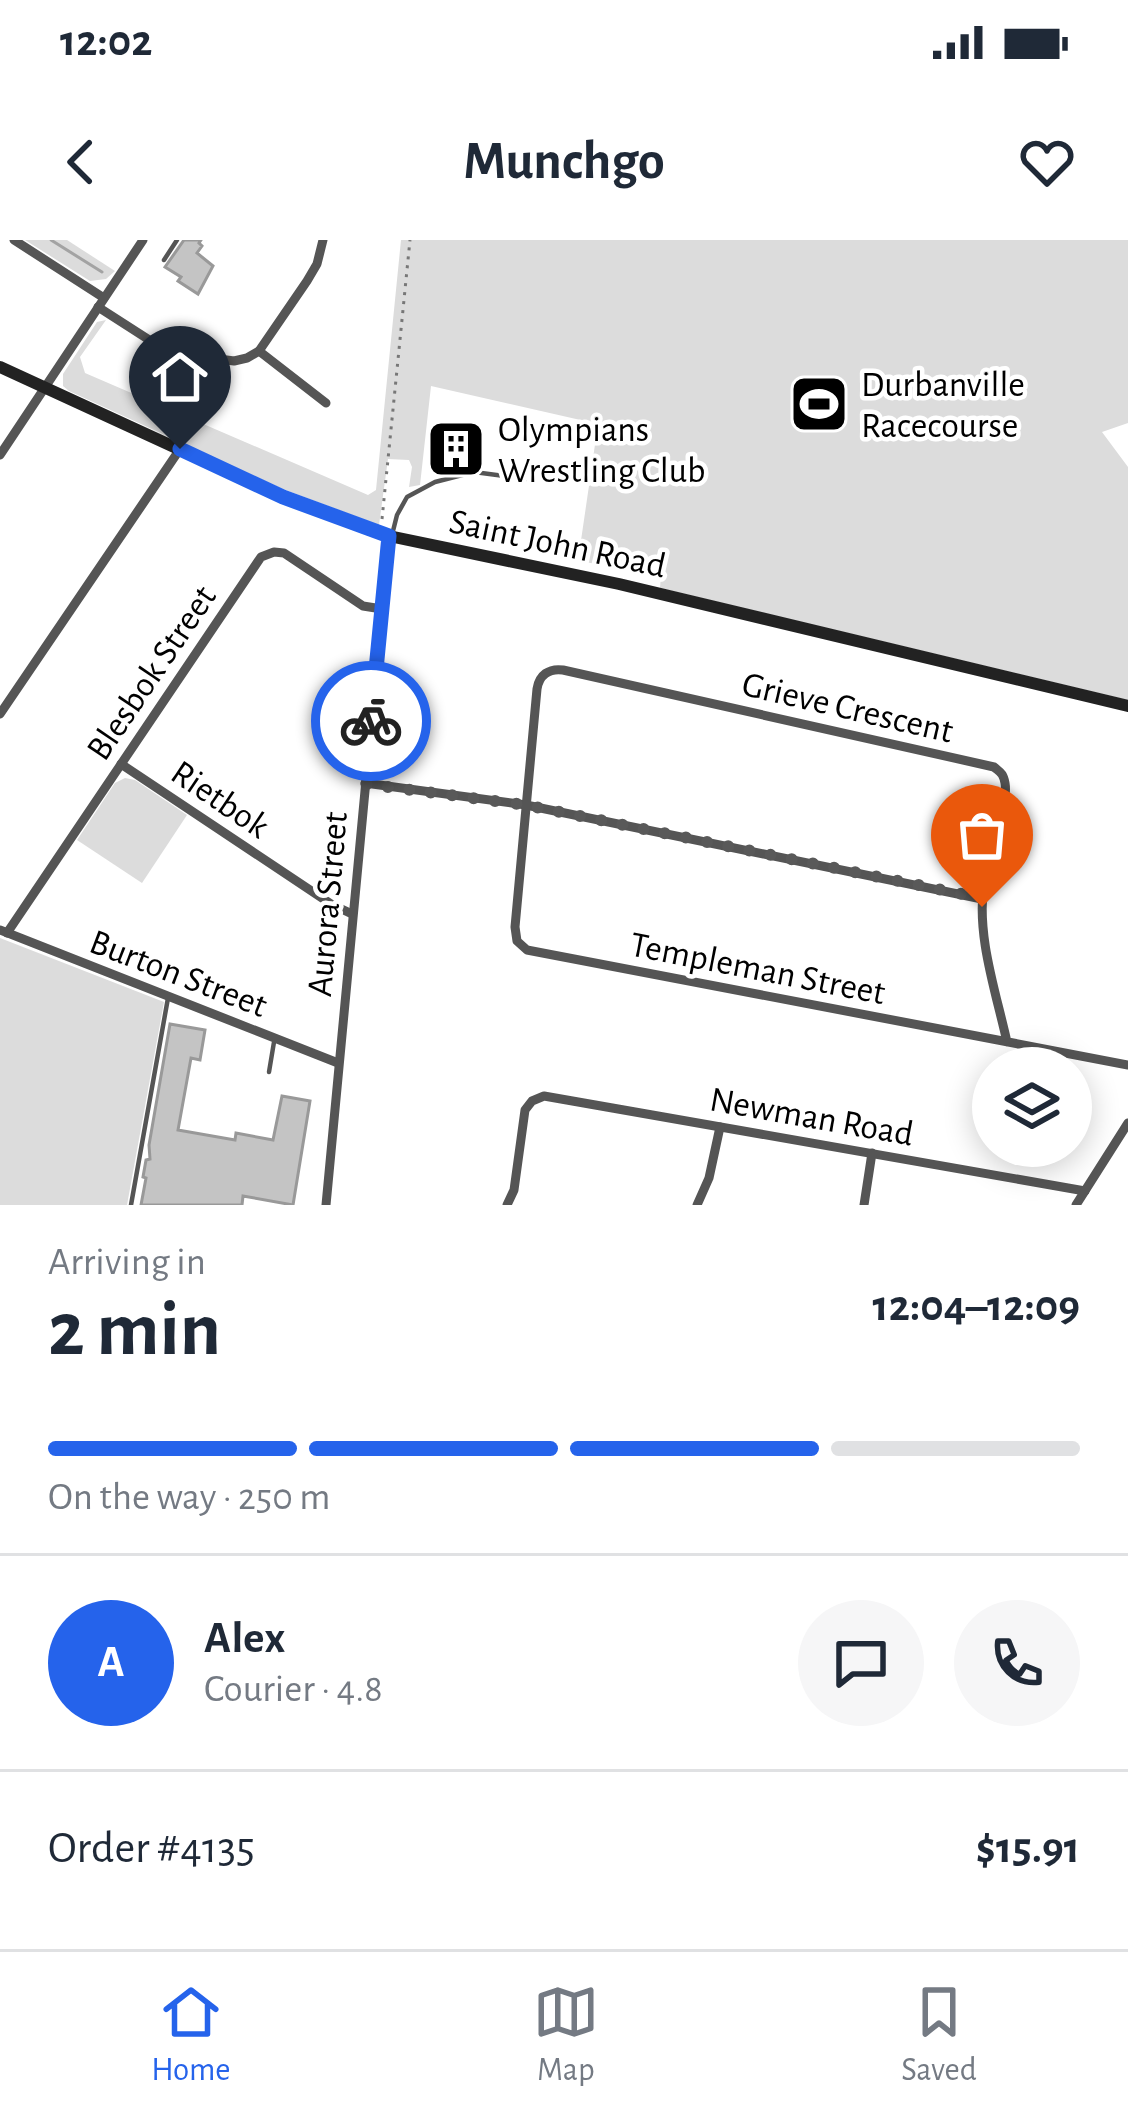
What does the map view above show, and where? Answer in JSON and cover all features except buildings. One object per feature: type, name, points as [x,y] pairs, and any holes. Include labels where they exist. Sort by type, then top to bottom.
[{"type":"main road","name":"Saint John Road","points":[[0,367],[283,497],[387,535],[620,584],[1128,706]]},
{"type":"street","points":[[14,240],[168,352],[234,361],[259,351],[317,265],[323,240]]},
{"type":"street","points":[[0,455],[143,240]]},
{"type":"street","points":[[259,351],[326,403]]},
{"type":"street","points":[[0,715],[180,449]]},
{"type":"street","name":"Aurora Street","points":[[326,1205],[387,535]]},
{"type":"street","name":"Blesbok Street","points":[[3,932],[257,560],[265,554],[284,553],[363,606],[382,609]]},
{"type":"street","name":"Grieve Crescent","points":[[526,805],[538,683],[549,671],[563,670],[994,767],[1004,779],[1005,795],[982,898],[1007,1042]]},
{"type":"street","points":[[0,684],[14,693]]},
{"type":"street","name":"Rietbok","points":[[121,764],[352,914]]},
{"type":"street","points":[[365,784],[526,805],[982,898]]},
{"type":"street","name":"Templeman Street","points":[[526,805],[515,932],[527,950],[1128,1065]]},
{"type":"street","name":"Burton Street","points":[[3,932],[168,996],[214,1020],[338,1063]]},
{"type":"street","name":"Newman Road","points":[[507,1205],[514,1190],[525,1110],[532,1101],[548,1096],[1085,1191]]},
{"type":"street","points":[[697,1205],[709,1178],[720,1126]]},
{"type":"street","points":[[1076,1205],[1126,1128]]},
{"type":"street","points":[[864,1205],[872,1153]]},
{"type":"lane","points":[[164,260],[177,240]]},
{"type":"lane","points":[[387,535],[406,496],[434,482],[473,472],[528,479]]},
{"type":"lane","points":[[131,1205],[168,996]]},
{"type":"lane","points":[[269,1072],[275,1038]]},
{"type":"path","points":[[387,535],[386,496],[410,240]]},
{"type":"shaded area","points":[[25,240],[67,240],[115,271],[106,279],[90,281]]},
{"type":"shaded area","name":"Durbanville Racecourse","points":[[401,240],[1128,240],[1128,423],[1102,432],[1128,467],[1128,700],[660,588],[661,574],[578,561],[598,424],[431,386],[420,485],[409,487],[409,460],[388,459],[379,525],[283,489],[63,386],[63,374],[97,322],[106,320],[80,357],[85,373],[368,495],[376,490]]},
{"type":"shaded area","points":[[125,778],[187,815],[142,883],[77,840],[115,783]]},
{"type":"shaded area","points":[[0,938],[164,1002],[127,1205],[0,1205]]},
{"type":"waterway","points":[[51,240],[102,272]]},
{"type":"way so far","points":[[371,721],[365,784],[526,805],[982,898],[982,907]]},
{"type":"place","name":"Durbanville Racecourse","points":[[819,404]]},
{"type":"place","name":"Olympians Wrestling Club","points":[[456,449]]},
{"type":"route","points":[[180,449],[283,497],[389,536],[371,721]]}]
